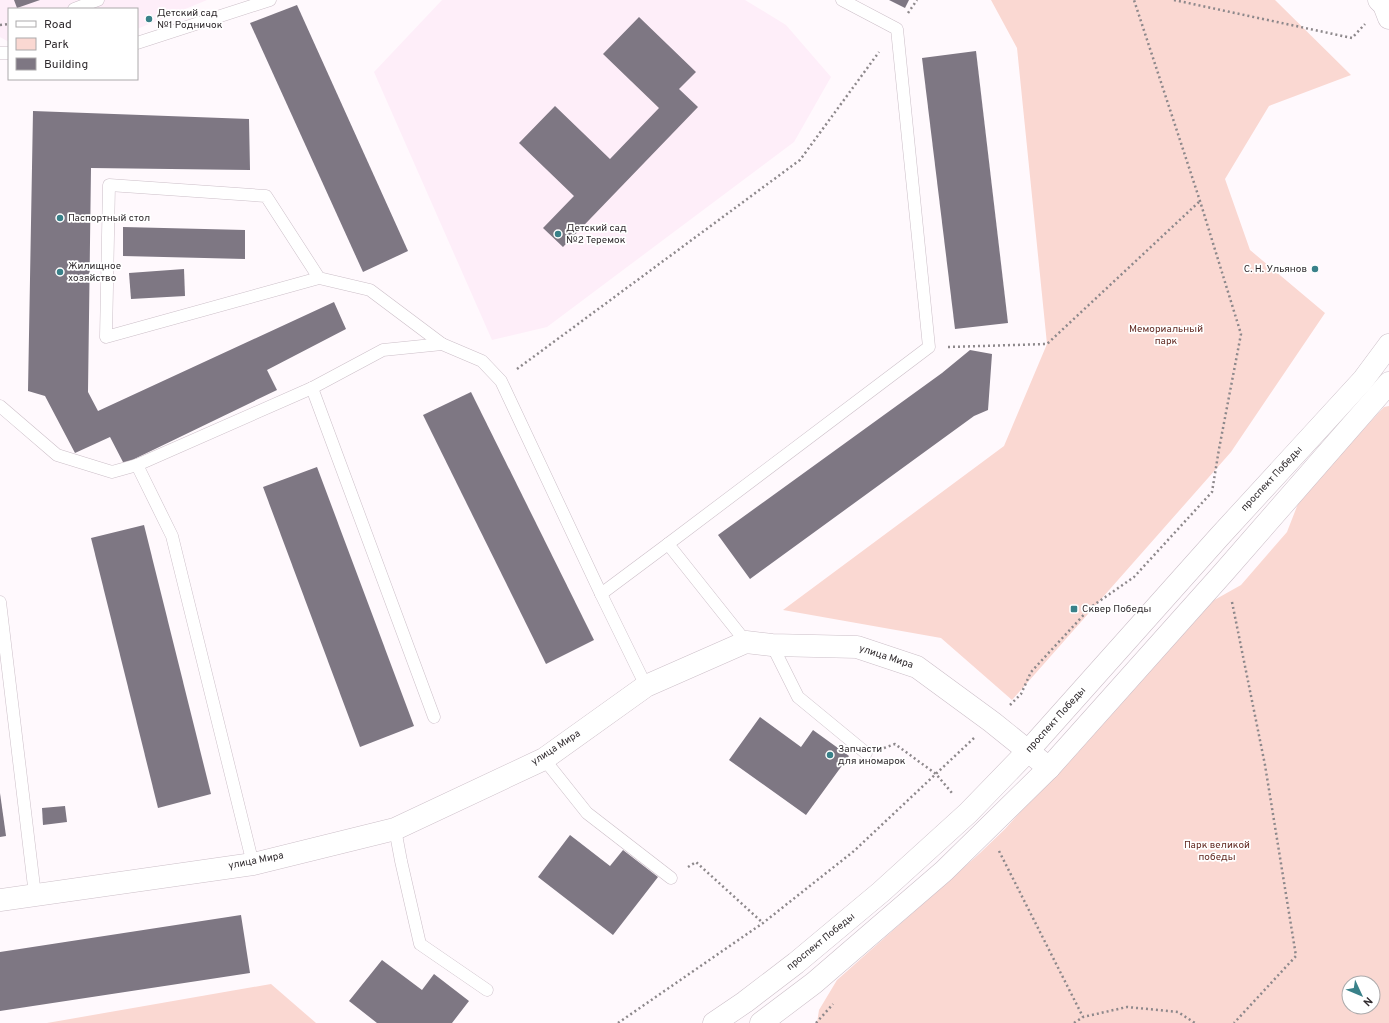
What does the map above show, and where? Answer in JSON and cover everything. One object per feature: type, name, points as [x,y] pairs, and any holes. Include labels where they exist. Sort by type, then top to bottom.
[{"type":"main road","points":[[1379,0],[1384,5],[1389,18]]},
{"type":"main road","name":"проспект Победы","points":[[714,1023],[745,1002],[790,967],[881,892],[968,813],[1028,751],[1219,536],[1362,380],[1389,345]]},
{"type":"main road","points":[[774,1019],[944,871],[1049,768],[1385,389]]},
{"type":"main road","name":"улица Мира","points":[[0,900],[252,864],[395,829],[544,759],[646,686],[746,642],[857,647],[917,668],[992,722],[1049,768]]},
{"type":"lane","points":[[77,8],[98,0]]},
{"type":"lane","points":[[138,43],[270,0]]},
{"type":"lane","points":[[601,594],[929,347],[897,29],[842,0]]},
{"type":"lane","points":[[319,278],[266,196],[109,185],[106,337],[319,278],[370,290],[442,344],[482,361],[501,381],[646,686]]},
{"type":"lane","points":[[0,406],[57,455],[112,472],[137,465],[312,388],[383,350],[442,344]]},
{"type":"lane","points":[[312,388],[434,717]]},
{"type":"lane","points":[[137,465],[172,536],[252,864]]},
{"type":"lane","points":[[668,544],[746,642]]},
{"type":"lane","points":[[0,602],[35,895]]},
{"type":"lane","points":[[772,644],[798,697],[866,753]]},
{"type":"lane","points":[[544,759],[587,813],[670,878]]},
{"type":"lane","points":[[395,829],[420,944],[487,990]]},
{"type":"path","points":[[618,1023],[763,923],[854,851],[1021,694],[1031,672],[1091,607],[1134,577],[1212,492],[1218,449],[1241,334],[1200,201],[1134,0]]},
{"type":"path","points":[[1174,0],[1352,38],[1367,22]]},
{"type":"path","points":[[501,381],[800,160],[897,29]]},
{"type":"path","points":[[929,347],[1047,344],[1200,201]]},
{"type":"path","points":[[1232,602],[1265,765],[1296,956],[1234,1023]]},
{"type":"path","points":[[866,753],[895,744],[936,774],[948,787]]},
{"type":"path","points":[[999,850],[1083,1017]]},
{"type":"path","points":[[670,878],[696,862],[763,923]]},
{"type":"path","points":[[816,1023],[833,1004]]},
{"type":"path","points":[[1074,1023],[1083,1017],[1127,1008],[1178,1012],[1195,1023]]},
{"type":"shaded area","name":"Детский сад №1 Родничок","points":[[0,0],[207,0],[138,29],[138,8],[8,8],[8,41],[0,37]]},
{"type":"shaded area","name":"Детский сад №2 Теремок","points":[[442,0],[745,0],[786,25],[831,77],[794,142],[547,327],[492,340],[374,72]]},
{"type":"green space","name":"Мемориальный парк","points":[[991,0],[1275,0],[1351,75],[1269,106],[1225,179],[1250,250],[1325,313],[1231,452],[1012,700],[941,638],[783,610],[1004,446],[1047,344],[1017,48]]},
{"type":"green space","name":"Парк великой победы","points":[[1389,406],[1389,1023],[817,1023],[819,1010],[837,980],[1005,829],[1209,603],[1241,585],[1287,532],[1301,496],[1384,407]]},
{"type":"green space","points":[[271,984],[316,1023],[47,1023]]},
{"type":"building","points":[[14,0],[40,0],[17,8]]},
{"type":"building","points":[[889,0],[909,0],[905,8]]},
{"type":"building","points":[[297,5],[408,251],[363,272],[250,23]]},
{"type":"building","points":[[639,17],[696,72],[679,89],[698,107],[563,247],[543,228],[574,196],[519,143],[555,106],[610,159],[659,108],[603,54]]},
{"type":"building","points":[[976,51],[1008,323],[955,329],[922,58]]},
{"type":"building","points":[[33,111],[249,119],[250,170],[91,168],[88,392],[98,411],[334,302],[346,329],[267,370],[277,390],[124,464],[110,437],[75,453],[45,396],[28,391]]},
{"type":"building","points":[[123,227],[245,230],[245,259],[123,256]]},
{"type":"building","points":[[184,269],[185,296],[131,299],[129,273]]},
{"type":"building","points":[[970,350],[992,354],[988,410],[974,416],[750,579],[718,535],[942,373]]},
{"type":"building","points":[[471,392],[594,640],[546,664],[423,415]]},
{"type":"building","points":[[317,467],[414,726],[360,747],[263,487]]},
{"type":"building","points":[[144,525],[211,794],[158,808],[91,538]]},
{"type":"building","points":[[760,717],[801,747],[813,730],[849,756],[806,815],[729,760]]},
{"type":"building","points":[[0,793],[6,836],[0,837]]},
{"type":"building","points":[[65,806],[67,822],[43,825],[42,808]]},
{"type":"building","points":[[570,835],[610,866],[623,850],[658,877],[613,935],[538,877]]},
{"type":"building","points":[[241,915],[250,973],[0,1011],[0,952]]},
{"type":"building","points":[[382,960],[422,990],[434,974],[469,1001],[452,1023],[377,1023],[349,1001]]},
{"type":"place","name":"Детский сад №1 Родничок","points":[[149,19]]},
{"type":"place","name":"Паспортный стол","points":[[60,218]]},
{"type":"place","name":"Детский сад №2 Теремок","points":[[558,234]]},
{"type":"place","name":"С. Н. Ульянов","points":[[1315,269]]},
{"type":"place","name":"Жилищное хозяйство","points":[[60,272]]},
{"type":"place","name":"Сквер Победы","points":[[1074,609]]},
{"type":"place","name":"Запчасти для иномарок","points":[[830,755]]}]
